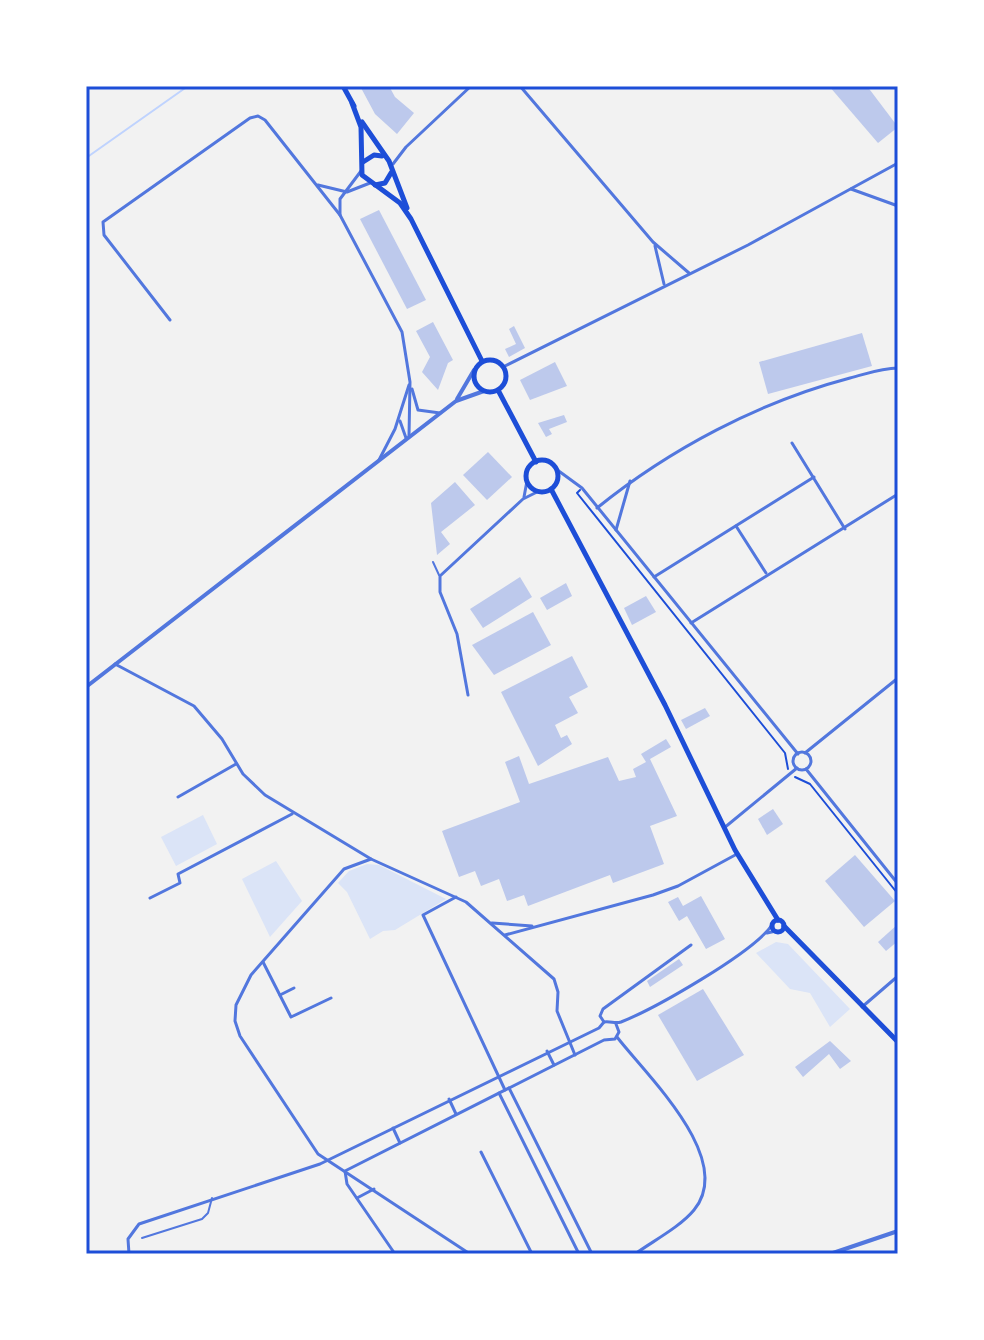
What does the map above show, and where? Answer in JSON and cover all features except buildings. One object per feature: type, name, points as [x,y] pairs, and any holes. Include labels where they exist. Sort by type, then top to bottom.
[{"type":"main road","points":[[343,86],[387,158],[411,219],[482,361]]},
{"type":"main road","points":[[352,103],[361,127],[362,166],[371,184],[400,203],[411,219]]},
{"type":"main road","points":[[362,166],[374,155],[387,158]]},
{"type":"main road","points":[[371,184],[385,183],[391,170]]},
{"type":"main road","points":[[482,361],[496,361],[503,367],[506,377],[498,390],[484,391],[474,380],[474,370],[482,361]]},
{"type":"main road","points":[[498,390],[536,462]]},
{"type":"main road","points":[[536,462],[550,462],[556,469],[558,477],[551,489],[539,491],[527,481],[529,468],[536,462]]},
{"type":"main road","points":[[551,489],[665,705],[737,854],[773,912],[777,926],[793,936],[898,1042]]},
{"type":"street","points":[[391,170],[406,147],[471,86]]},
{"type":"street","points":[[520,86],[653,242],[689,273]]},
{"type":"street","points":[[170,320],[101,227],[105,219],[254,116],[265,120],[340,215],[400,325],[418,410],[440,413]]},
{"type":"street","points":[[503,367],[898,163]]},
{"type":"street","points":[[340,215],[340,199],[362,166]]},
{"type":"street","points":[[318,185],[347,192],[371,184]]},
{"type":"street","points":[[851,189],[898,206]]},
{"type":"street","points":[[653,242],[664,274],[664,286]]},
{"type":"street","points":[[597,508],[630,481],[766,405],[824,385],[898,368]]},
{"type":"street","points":[[456,401],[474,370]]},
{"type":"street","points":[[379,461],[410,382]]},
{"type":"street","points":[[408,437],[410,382]]},
{"type":"street","points":[[86,687],[456,401],[484,391]]},
{"type":"street","points":[[400,413],[399,424],[408,437]]},
{"type":"street","points":[[792,443],[845,529]]},
{"type":"street","points":[[556,469],[582,488],[798,754]]},
{"type":"street","points":[[653,577],[814,477]]},
{"type":"street","points":[[523,499],[527,481]]},
{"type":"street","points":[[616,530],[630,481]]},
{"type":"street","points":[[468,695],[457,634],[440,592],[440,576],[523,499],[539,491]]},
{"type":"street","points":[[690,624],[898,494]]},
{"type":"street","points":[[736,526],[767,574]]},
{"type":"street","points":[[115,664],[194,706],[222,739],[236,764],[265,795],[371,859],[456,897],[492,923],[554,979],[558,992],[557,1011],[575,1055]]},
{"type":"street","points":[[798,754],[805,753],[898,678]]},
{"type":"street","points":[[805,753],[811,759],[806,769]]},
{"type":"street","points":[[797,768],[794,761],[798,754]]},
{"type":"street","points":[[178,797],[236,764]]},
{"type":"street","points":[[724,828],[797,768]]},
{"type":"street","points":[[797,768],[806,769],[898,884]]},
{"type":"street","points":[[150,898],[180,883],[178,874],[286,814],[295,813]]},
{"type":"street","points":[[505,935],[678,886],[737,854]]},
{"type":"street","points":[[371,859],[344,869],[241,990],[236,1005],[238,1029],[314,1150],[470,1254]]},
{"type":"street","points":[[456,897],[423,915],[497,1075],[592,1254]]},
{"type":"street","points":[[492,923],[536,927]]},
{"type":"street","points":[[691,945],[603,1009],[600,1016],[604,1022],[616,1024],[708,973],[777,926]]},
{"type":"street","points":[[263,962],[293,1017],[331,998]]},
{"type":"street","points":[[862,1007],[898,976]]},
{"type":"street","points":[[280,995],[294,988]]},
{"type":"street","points":[[129,1254],[128,1239],[139,1224],[311,1168],[599,1028],[604,1022]]},
{"type":"street","points":[[616,1024],[617,1037],[693,1136],[704,1157],[707,1180],[694,1211],[635,1254]]},
{"type":"street","points":[[599,1028],[604,1040]]},
{"type":"street","points":[[395,1254],[343,1176],[345,1171],[604,1040],[617,1037]]},
{"type":"street","points":[[547,1051],[554,1065]]},
{"type":"street","points":[[499,1093],[579,1254]]},
{"type":"street","points":[[449,1099],[456,1114]]},
{"type":"street","points":[[392,1127],[400,1143]]},
{"type":"street","points":[[481,1152],[532,1254]]},
{"type":"street","points":[[357,1198],[374,1189]]},
{"type":"street","points":[[830,1254],[898,1231]]},
{"type":"lane","points":[[433,562],[440,576]]},
{"type":"lane","points":[[142,1238],[202,1219],[208,1213],[212,1198]]},
{"type":"path","points":[[582,488],[577,493],[782,749],[792,773],[797,779],[810,784],[898,894]]},
{"type":"shaded area","points":[[203,815],[217,844],[176,866],[161,837]]},
{"type":"shaded area","points":[[276,861],[302,901],[270,937],[242,879]]},
{"type":"shaded area","points":[[367,864],[379,865],[446,899],[395,930],[383,931],[370,939],[347,892],[338,883],[349,871]]},
{"type":"shaded area","points":[[776,942],[788,944],[850,1009],[830,1027],[810,993],[790,989],[756,953]]},
{"type":"waterway","points":[[86,158],[188,86]]}]
